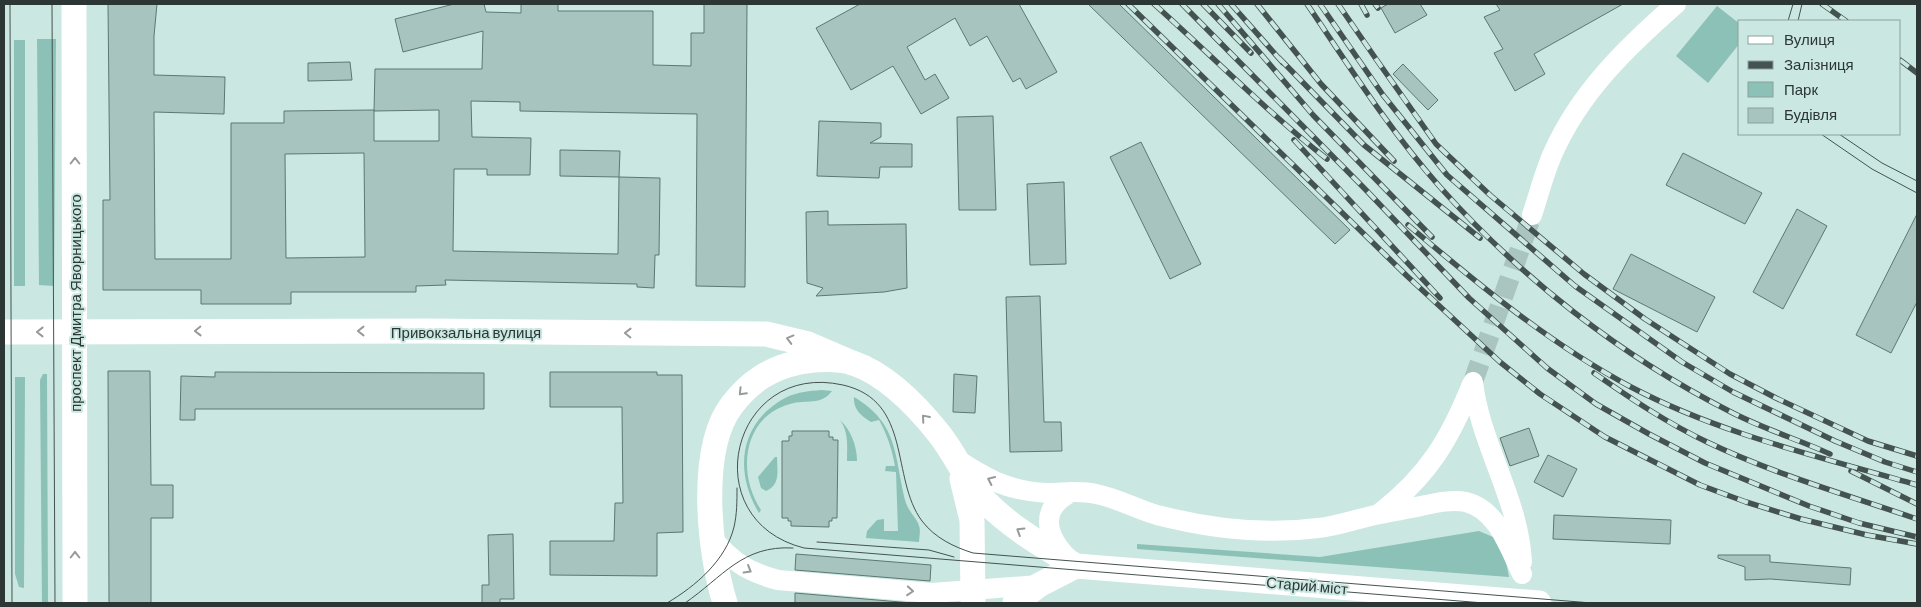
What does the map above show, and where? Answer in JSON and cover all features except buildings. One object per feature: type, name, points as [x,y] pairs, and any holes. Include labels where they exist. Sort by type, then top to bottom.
[{"type":"main road","name":"проспект Дмитра Яворницького","points":[[74,4],[75,603]]},
{"type":"main road","name":"Привокзальна вулиця","points":[[4,332],[418,331],[766,334],[808,344],[883,379],[906,398],[940,436],[954,458]]},
{"type":"main road","points":[[725,603],[715,564],[712,538],[711,468],[717,432],[726,412],[740,394],[754,381],[770,371],[790,364],[808,361],[852,363]]},
{"type":"main road","points":[[954,458],[967,479],[986,502],[1012,526],[1076,566]]},
{"type":"main road","points":[[954,458],[966,488],[972,520],[973,596]]},
{"type":"main road","points":[[1015,603],[1039,585],[1076,566]]},
{"type":"main road","name":"Старий міст","points":[[1076,566],[1538,603]]},
{"type":"street","points":[[1532,215],[1553,153],[1577,110],[1616,60],[1676,4]]},
{"type":"street","points":[[954,458],[986,478],[1010,488],[1042,492],[1084,492],[1108,497],[1142,510],[1183,521],[1216,527],[1282,531],[1317,528],[1446,501],[1465,502],[1477,506],[1490,516],[1500,529],[1522,574],[1521,551],[1511,502],[1480,417],[1475,400],[1473,382],[1457,420],[1440,450],[1411,487],[1379,514]]},
{"type":"street","points":[[1072,492],[1057,501],[1052,508],[1049,517],[1049,527],[1059,549],[1076,566]]},
{"type":"street","points":[[712,538],[736,562],[756,574],[778,580],[973,596],[1039,585]]},
{"type":"green space","points":[[1717,6],[1738,22],[1738,46],[1708,83],[1676,56]]},
{"type":"green space","points":[[37,39],[56,39],[54,286],[39,285]]},
{"type":"green space","points":[[14,40],[25,40],[25,286],[14,286]]},
{"type":"green space","points":[[43,374],[47,374],[48,603],[42,603],[40,380]]},
{"type":"green space","points":[[15,377],[25,377],[24,588],[19,587],[15,574]]},
{"type":"green space","points":[[821,390],[832,391],[823,399],[790,404],[774,411],[762,421],[753,434],[747,464],[753,496],[761,510],[759,513],[751,497],[744,464],[746,448],[751,433],[759,419],[771,407],[787,397]]},
{"type":"green space","points":[[854,397],[869,407],[888,431],[893,443],[906,503],[920,528],[919,542],[866,538],[867,531],[877,520],[884,519],[884,531],[898,531],[896,472],[885,471],[886,466],[895,466],[889,442],[879,420],[871,422],[861,415],[856,409]]},
{"type":"green space","points":[[840,420],[853,439],[857,461],[847,461],[846,435]]},
{"type":"green space","points":[[777,457],[776,481],[766,491],[761,488],[758,477]]},
{"type":"green space","points":[[1479,531],[1493,537],[1506,561],[1509,577],[1137,549],[1137,544],[1320,557]]},
{"type":"tunnel","points":[[1473,382],[1532,215]]},
{"type":"tram line","points":[[10,4],[12,603]]},
{"type":"tram line","points":[[52,4],[55,603]]},
{"type":"tram line","points":[[1788,20],[1793,4]]},
{"type":"tram line","points":[[1798,20],[1802,4]]},
{"type":"tram line","points":[[1822,135],[1872,169],[1917,193]]},
{"type":"tram line","points":[[1840,135],[1882,163],[1917,181]]},
{"type":"tram line","points":[[1484,603],[804,548],[769,532],[748,507],[738,478],[740,447],[752,418],[774,396],[805,384],[843,385],[865,394],[880,407],[890,424],[897,443],[912,503],[922,521],[945,541],[973,553],[1592,603]]},
{"type":"tram line","points":[[667,603],[699,580],[717,561],[724,550],[734,527],[737,488]]},
{"type":"tram line","points":[[817,542],[929,550],[954,557]]},
{"type":"tram line","points":[[685,603],[722,573],[746,557],[775,548],[793,548]]},
{"type":"railway","points":[[1128,4],[1407,276],[1500,362],[1540,394],[1605,437],[1700,485],[1801,519],[1867,535],[1917,544]]},
{"type":"railway","points":[[1154,4],[1260,102],[1327,159]]},
{"type":"railway","points":[[1182,4],[1365,189],[1469,298],[1547,368],[1596,404],[1705,463],[1809,506],[1859,523],[1917,537]]},
{"type":"railway","points":[[1203,4],[1251,53]]},
{"type":"railway","points":[[1218,4],[1313,115],[1432,237]]},
{"type":"railway","points":[[1231,4],[1283,63]]},
{"type":"railway","points":[[1257,4],[1321,84],[1394,161]]},
{"type":"railway","points":[[1307,4],[1370,98],[1404,144],[1440,187],[1504,253],[1574,313],[1650,366],[1741,417],[1830,454]]},
{"type":"railway","points":[[1320,4],[1383,95],[1447,175],[1575,286],[1682,362],[1733,392],[1835,441],[1885,462],[1917,472]]},
{"type":"railway","points":[[1338,4],[1436,144],[1490,195],[1584,274],[1645,319],[1730,374],[1868,441],[1917,456]]},
{"type":"railway","points":[[1361,4],[1367,15]]},
{"type":"railway","points":[[1375,4],[1378,8]]},
{"type":"railway","points":[[1822,4],[1845,20]]},
{"type":"railway","points":[[1279,58],[1364,145],[1480,238]]},
{"type":"railway","points":[[1901,61],[1917,73]]},
{"type":"railway","points":[[1294,140],[1440,298]]},
{"type":"railway","points":[[1408,225],[1515,312],[1572,352],[1631,387],[1665,404],[1735,431],[1917,485]]},
{"type":"railway","points":[[1594,373],[1663,418],[1692,435],[1732,454],[1917,519]]},
{"type":"railway","points":[[1851,471],[1917,504]]}]
